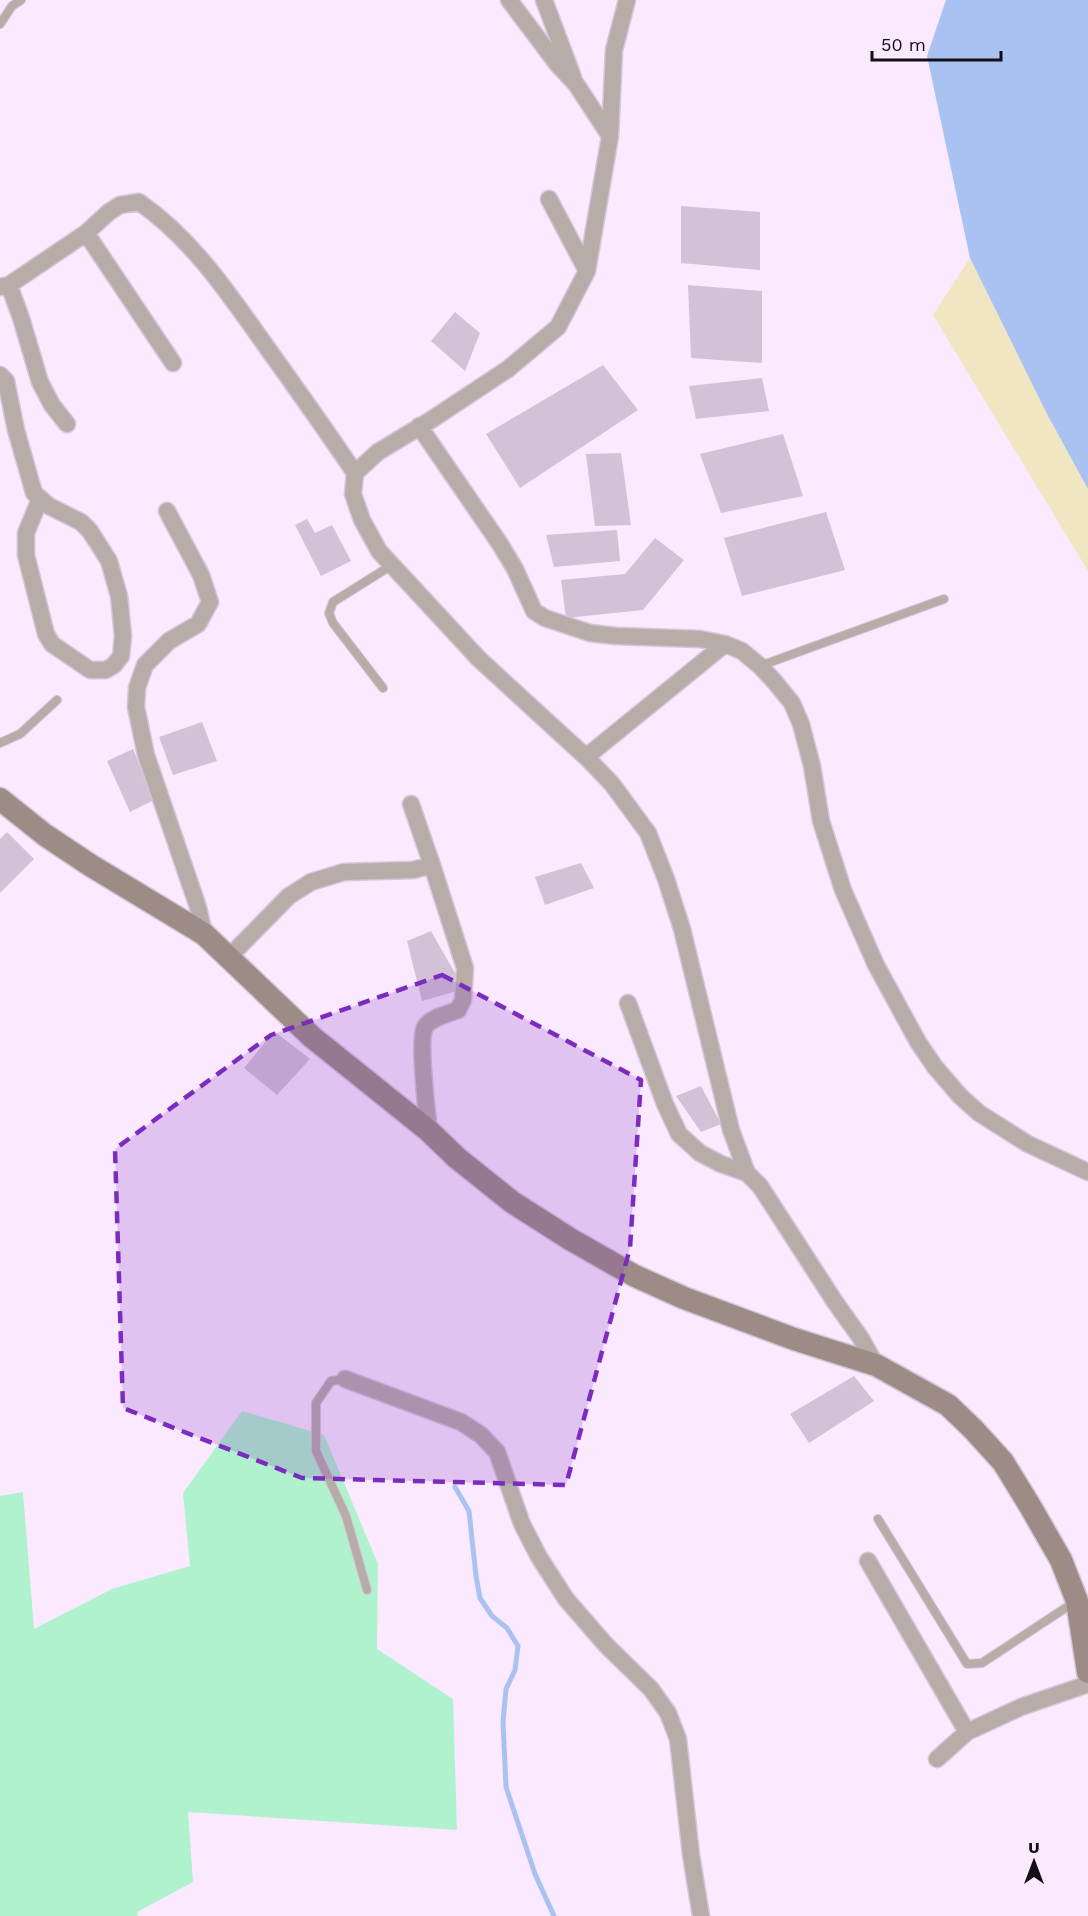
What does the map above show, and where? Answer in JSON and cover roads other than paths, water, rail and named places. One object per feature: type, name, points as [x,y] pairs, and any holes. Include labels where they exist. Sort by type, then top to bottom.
[{"type":"street","points":[[509,0],[558,66],[576,84],[610,136]]},
{"type":"street","points":[[544,0],[576,84]]},
{"type":"street","points":[[355,473],[378,452],[508,369],[558,327],[587,272],[610,136],[614,50],[627,0]]},
{"type":"street","points":[[549,199],[587,272]]},
{"type":"street","points":[[67,424],[52,405],[40,382],[21,318],[4,286],[86,233],[120,205],[140,202],[193,249],[232,298],[355,473],[353,494],[362,520],[379,551],[478,659],[586,757],[612,784],[648,833],[682,929],[731,1130],[747,1173],[760,1186],[860,1337],[876,1365]]},
{"type":"street","points":[[86,233],[173,363]]},
{"type":"street","points":[[0,375],[6,381],[16,430],[34,493],[49,506],[81,522],[90,531],[109,561],[120,596],[123,636],[121,656],[114,665],[106,670],[90,670],[52,644],[46,634],[26,555],[26,533],[40,499]]},
{"type":"street","points":[[419,426],[501,544],[534,611],[545,618],[590,633],[700,639],[725,644],[742,651],[760,666],[792,703],[801,724],[812,765],[821,821],[843,890],[876,965],[918,1042],[948,1081],[979,1113],[1028,1144],[1088,1172]]},
{"type":"street","points":[[167,511],[201,575],[210,602],[198,624],[169,641],[145,665],[137,688],[136,707],[146,755],[198,907],[204,934]]},
{"type":"street","points":[[586,757],[725,644]]},
{"type":"street","points":[[0,799],[45,835],[90,865],[204,934],[312,1037],[429,1131],[457,1158],[512,1202],[570,1239],[635,1276],[684,1298],[794,1339],[876,1365],[948,1405],[1003,1462],[1061,1560],[1077,1601],[1088,1672]]},
{"type":"street","points":[[411,804],[465,968],[463,1000],[458,1010],[431,1021],[425,1028],[423,1039],[429,1131]]},
{"type":"street","points":[[228,958],[282,903],[311,882],[344,872],[413,870],[432,865]]},
{"type":"street","points":[[628,1003],[665,1104],[679,1134],[700,1153],[721,1164],[747,1173]]},
{"type":"street","points":[[345,1379],[461,1422],[481,1435],[497,1452],[522,1524],[539,1557],[561,1590],[606,1645],[651,1689],[668,1713],[678,1739],[691,1855],[701,1916]]},
{"type":"street","points":[[868,1561],[967,1732]]},
{"type":"street","points":[[937,1759],[967,1732],[1021,1707],[1088,1684]]},
{"type":"lane","points":[[0,24],[12,6],[21,0]]},
{"type":"lane","points":[[383,688],[333,623],[329,613],[333,602],[392,566]]},
{"type":"lane","points":[[760,666],[944,599]]},
{"type":"lane","points":[[0,743],[20,734],[57,700]]},
{"type":"lane","points":[[345,1379],[331,1381],[316,1403],[316,1451],[346,1516],[367,1590]]},
{"type":"lane","points":[[878,1519],[966,1664],[982,1663],[1077,1601]]},
{"type":"water","points":[[946,0],[1088,0],[1088,489],[1047,414],[970,258],[927,56]]},
{"type":"waterway","points":[[455,1487],[469,1511],[480,1598],[492,1616],[507,1628],[518,1646],[515,1670],[506,1689],[503,1722],[506,1787],[535,1874],[554,1916]]}]
